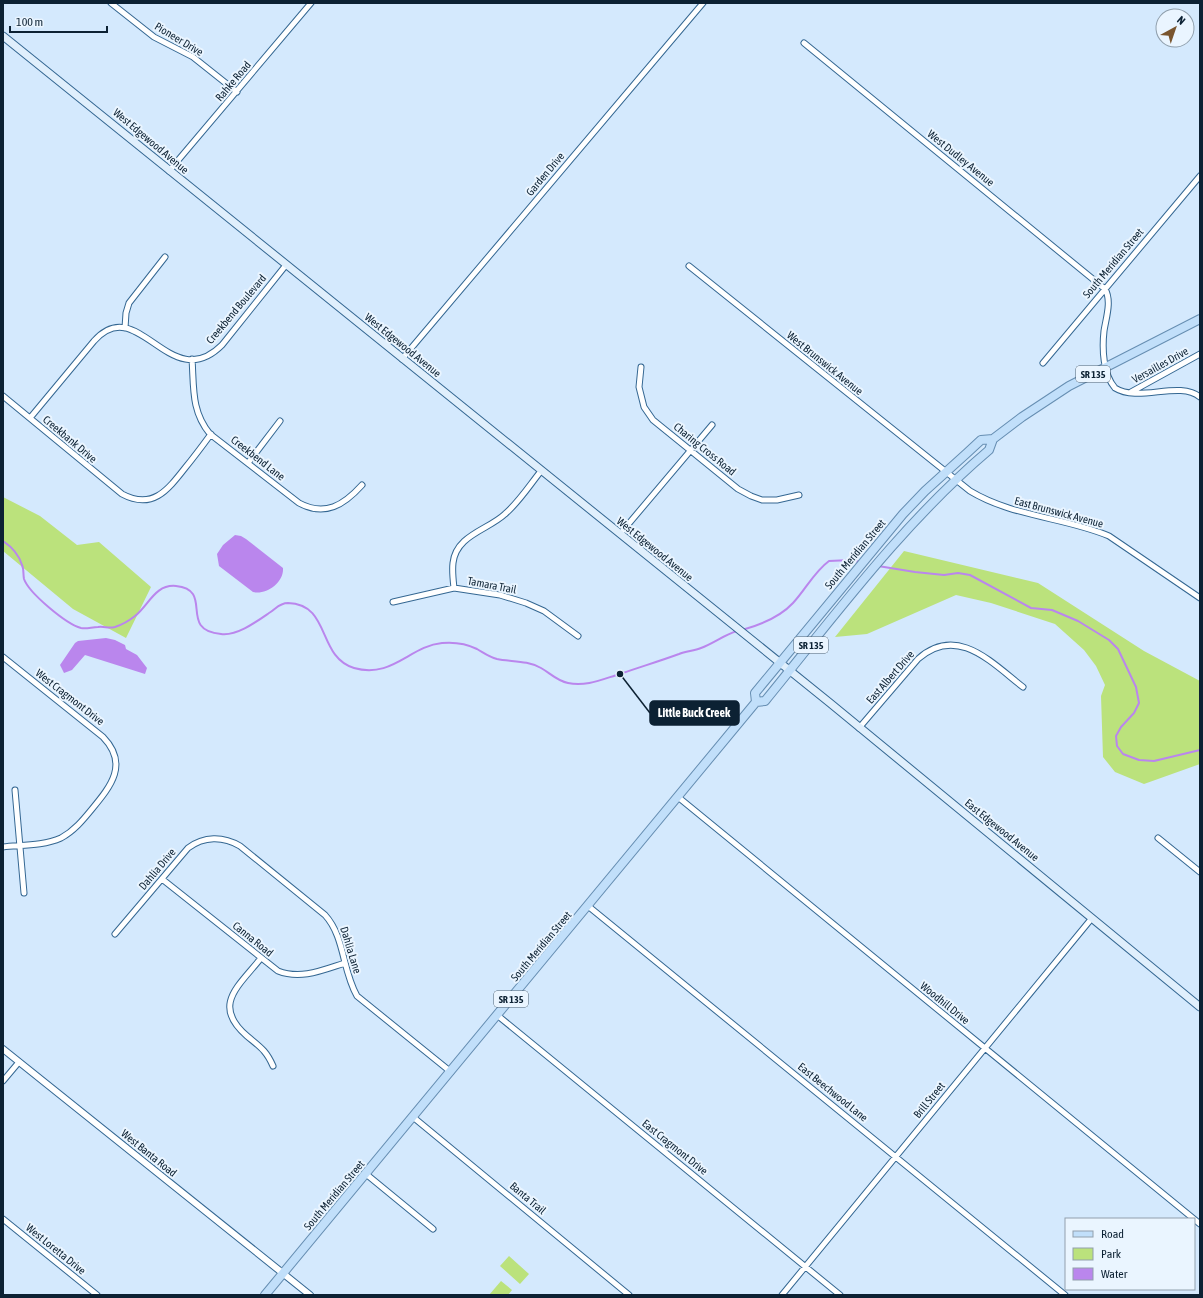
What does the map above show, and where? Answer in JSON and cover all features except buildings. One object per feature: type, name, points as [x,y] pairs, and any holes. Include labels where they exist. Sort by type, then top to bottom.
[{"type":"main road","name":"West Edgewood Avenue","points":[[3,36],[789,671]]},
{"type":"main road","name":"South Meridian Street","points":[[265,1295],[414,1117],[756,702],[765,700],[981,440],[993,439],[1022,417],[1069,386],[1200,319]]},
{"type":"main road","name":"South Meridian Street","points":[[756,702],[755,693],[877,545],[915,502],[989,450],[993,439]]},
{"type":"main road","name":"East Edgewood Avenue","points":[[789,671],[1200,1007]]},
{"type":"street","name":"Pioneer Drive","points":[[111,3],[154,37],[194,57],[236,92]]},
{"type":"street","name":"Rahke Road","points":[[169,171],[311,3]]},
{"type":"street","name":"Garden Drive","points":[[402,358],[703,3]]},
{"type":"street","name":"West Dudley Avenue","points":[[804,43],[1106,289]]},
{"type":"street","name":"South Meridian Street","points":[[1043,363],[1200,176]]},
{"type":"street","points":[[30,418],[96,339],[106,331],[124,328],[129,302],[165,257]]},
{"type":"street","name":"Creekbend Boulevard","points":[[124,328],[142,334],[169,354],[180,358],[192,359],[207,355],[220,347],[286,265]]},
{"type":"street","name":"West Brunswick Avenue","points":[[689,266],[950,476]]},
{"type":"street","points":[[1106,289],[1108,301],[1103,344],[1109,379],[1115,388],[1130,393],[1188,391],[1200,398]]},
{"type":"street","name":"Versailles Drive","points":[[1130,393],[1200,354]]},
{"type":"street","name":"Creekbend Lane","points":[[192,359],[196,411],[203,426],[211,434],[299,502],[310,508],[325,509],[340,505],[350,498],[362,485]]},
{"type":"street","name":"Charing Cross Road","points":[[641,367],[638,387],[644,407],[653,420],[738,489],[762,500],[777,500],[799,495]]},
{"type":"street","name":"Creekbank Drive","points":[[3,396],[125,496],[132,499],[148,500],[164,493],[211,434]]},
{"type":"street","points":[[248,463],[280,422]]},
{"type":"street","points":[[620,534],[712,425]]},
{"type":"street","points":[[454,588],[453,562],[460,545],[469,537],[492,525],[506,514],[541,471]]},
{"type":"street","name":"East Brunswick Avenue","points":[[950,476],[970,492],[994,503],[1019,512],[1094,530],[1109,536],[1200,598]]},
{"type":"street","name":"Tamara Trail","points":[[393,602],[454,588],[500,595],[526,603],[553,617],[578,636]]},
{"type":"street","name":"East Albert Drive","points":[[859,728],[915,661],[927,652],[938,647],[956,645],[976,651],[1023,688]]},
{"type":"street","name":"West Cragmont Drive","points":[[3,657],[103,737],[112,747],[116,760],[115,773],[111,786],[75,828],[51,841],[20,846]]},
{"type":"street","points":[[15,790],[24,893]]},
{"type":"street","name":"Woodhill Drive","points":[[678,797],[1193,1218]]},
{"type":"street","points":[[1158,838],[1200,872]]},
{"type":"street","name":"Dahlia Drive","points":[[115,934],[184,852],[193,845],[210,839],[226,840]]},
{"type":"street","name":"Dahlia Lane","points":[[226,840],[240,846],[325,915],[336,931],[351,986],[358,998],[450,1072]]},
{"type":"street","points":[[3,847],[20,846]]},
{"type":"street","name":"Canna Road","points":[[162,879],[278,971],[290,975],[306,974],[345,963]]},
{"type":"street","name":"East Beechwood Lane","points":[[588,906],[1065,1295]]},
{"type":"street","name":"Brill Street","points":[[782,1295],[1092,918]]},
{"type":"street","points":[[261,958],[234,992],[229,1009],[234,1023],[266,1052],[273,1066]]},
{"type":"street","name":"East Cragmont Drive","points":[[497,1015],[840,1295]]},
{"type":"street","name":"West Banta Road","points":[[3,1049],[310,1295]]},
{"type":"street","points":[[3,1081],[19,1062]]},
{"type":"street","name":"Banta Trail","points":[[414,1117],[630,1295]]},
{"type":"street","points":[[366,1174],[433,1229]]},
{"type":"street","name":"West Loretta Drive","points":[[3,1219],[97,1295]]},
{"type":"green space","points":[[3,497],[40,516],[77,545],[99,542],[151,587],[126,638],[73,609],[3,551]]},
{"type":"green space","points":[[904,551],[1038,583],[1144,651],[1200,681],[1200,764],[1144,784],[1115,772],[1103,757],[1101,696],[1105,685],[1096,666],[1084,650],[1055,624],[991,603],[956,595],[867,634],[835,637]]},
{"type":"green space","points":[[509,1256],[529,1274],[520,1284],[500,1266]]},
{"type":"green space","points":[[501,1281],[512,1290],[508,1295],[489,1295]]},
{"type":"water","points":[[235,535],[246,539],[283,568],[281,578],[273,587],[263,592],[253,592],[219,566],[217,554],[223,545]]},
{"type":"water","points":[[106,638],[115,640],[125,645],[126,649],[137,655],[147,668],[145,674],[85,655],[72,670],[64,673],[60,665],[75,643],[78,641]]},
{"type":"waterway","points":[[3,541],[19,558],[23,568],[24,579],[27,585],[40,600],[66,621],[81,628],[110,628],[120,625],[135,616],[157,592],[169,586],[176,586],[187,589],[193,595],[201,625],[208,631],[221,634],[240,631],[282,604],[288,603],[302,606],[311,612],[318,621],[328,643],[342,662],[354,668],[367,670],[390,666],[431,645],[451,643],[473,647],[497,659],[536,665],[564,682],[581,684],[601,680],[698,649],[737,631]]},
{"type":"waterway","points":[[742,630],[769,620],[788,608],[798,598],[814,575],[829,561],[851,560],[860,562]]},
{"type":"waterway","points":[[878,566],[944,575],[958,573],[970,575],[1031,608],[1052,610],[1078,621],[1109,640],[1118,649],[1136,687],[1139,703],[1134,713],[1121,727],[1116,736],[1117,746],[1123,754],[1139,760],[1154,761],[1200,750]]},
{"type":"place","name":"Little Buck Creek","points":[[620,674]]}]
